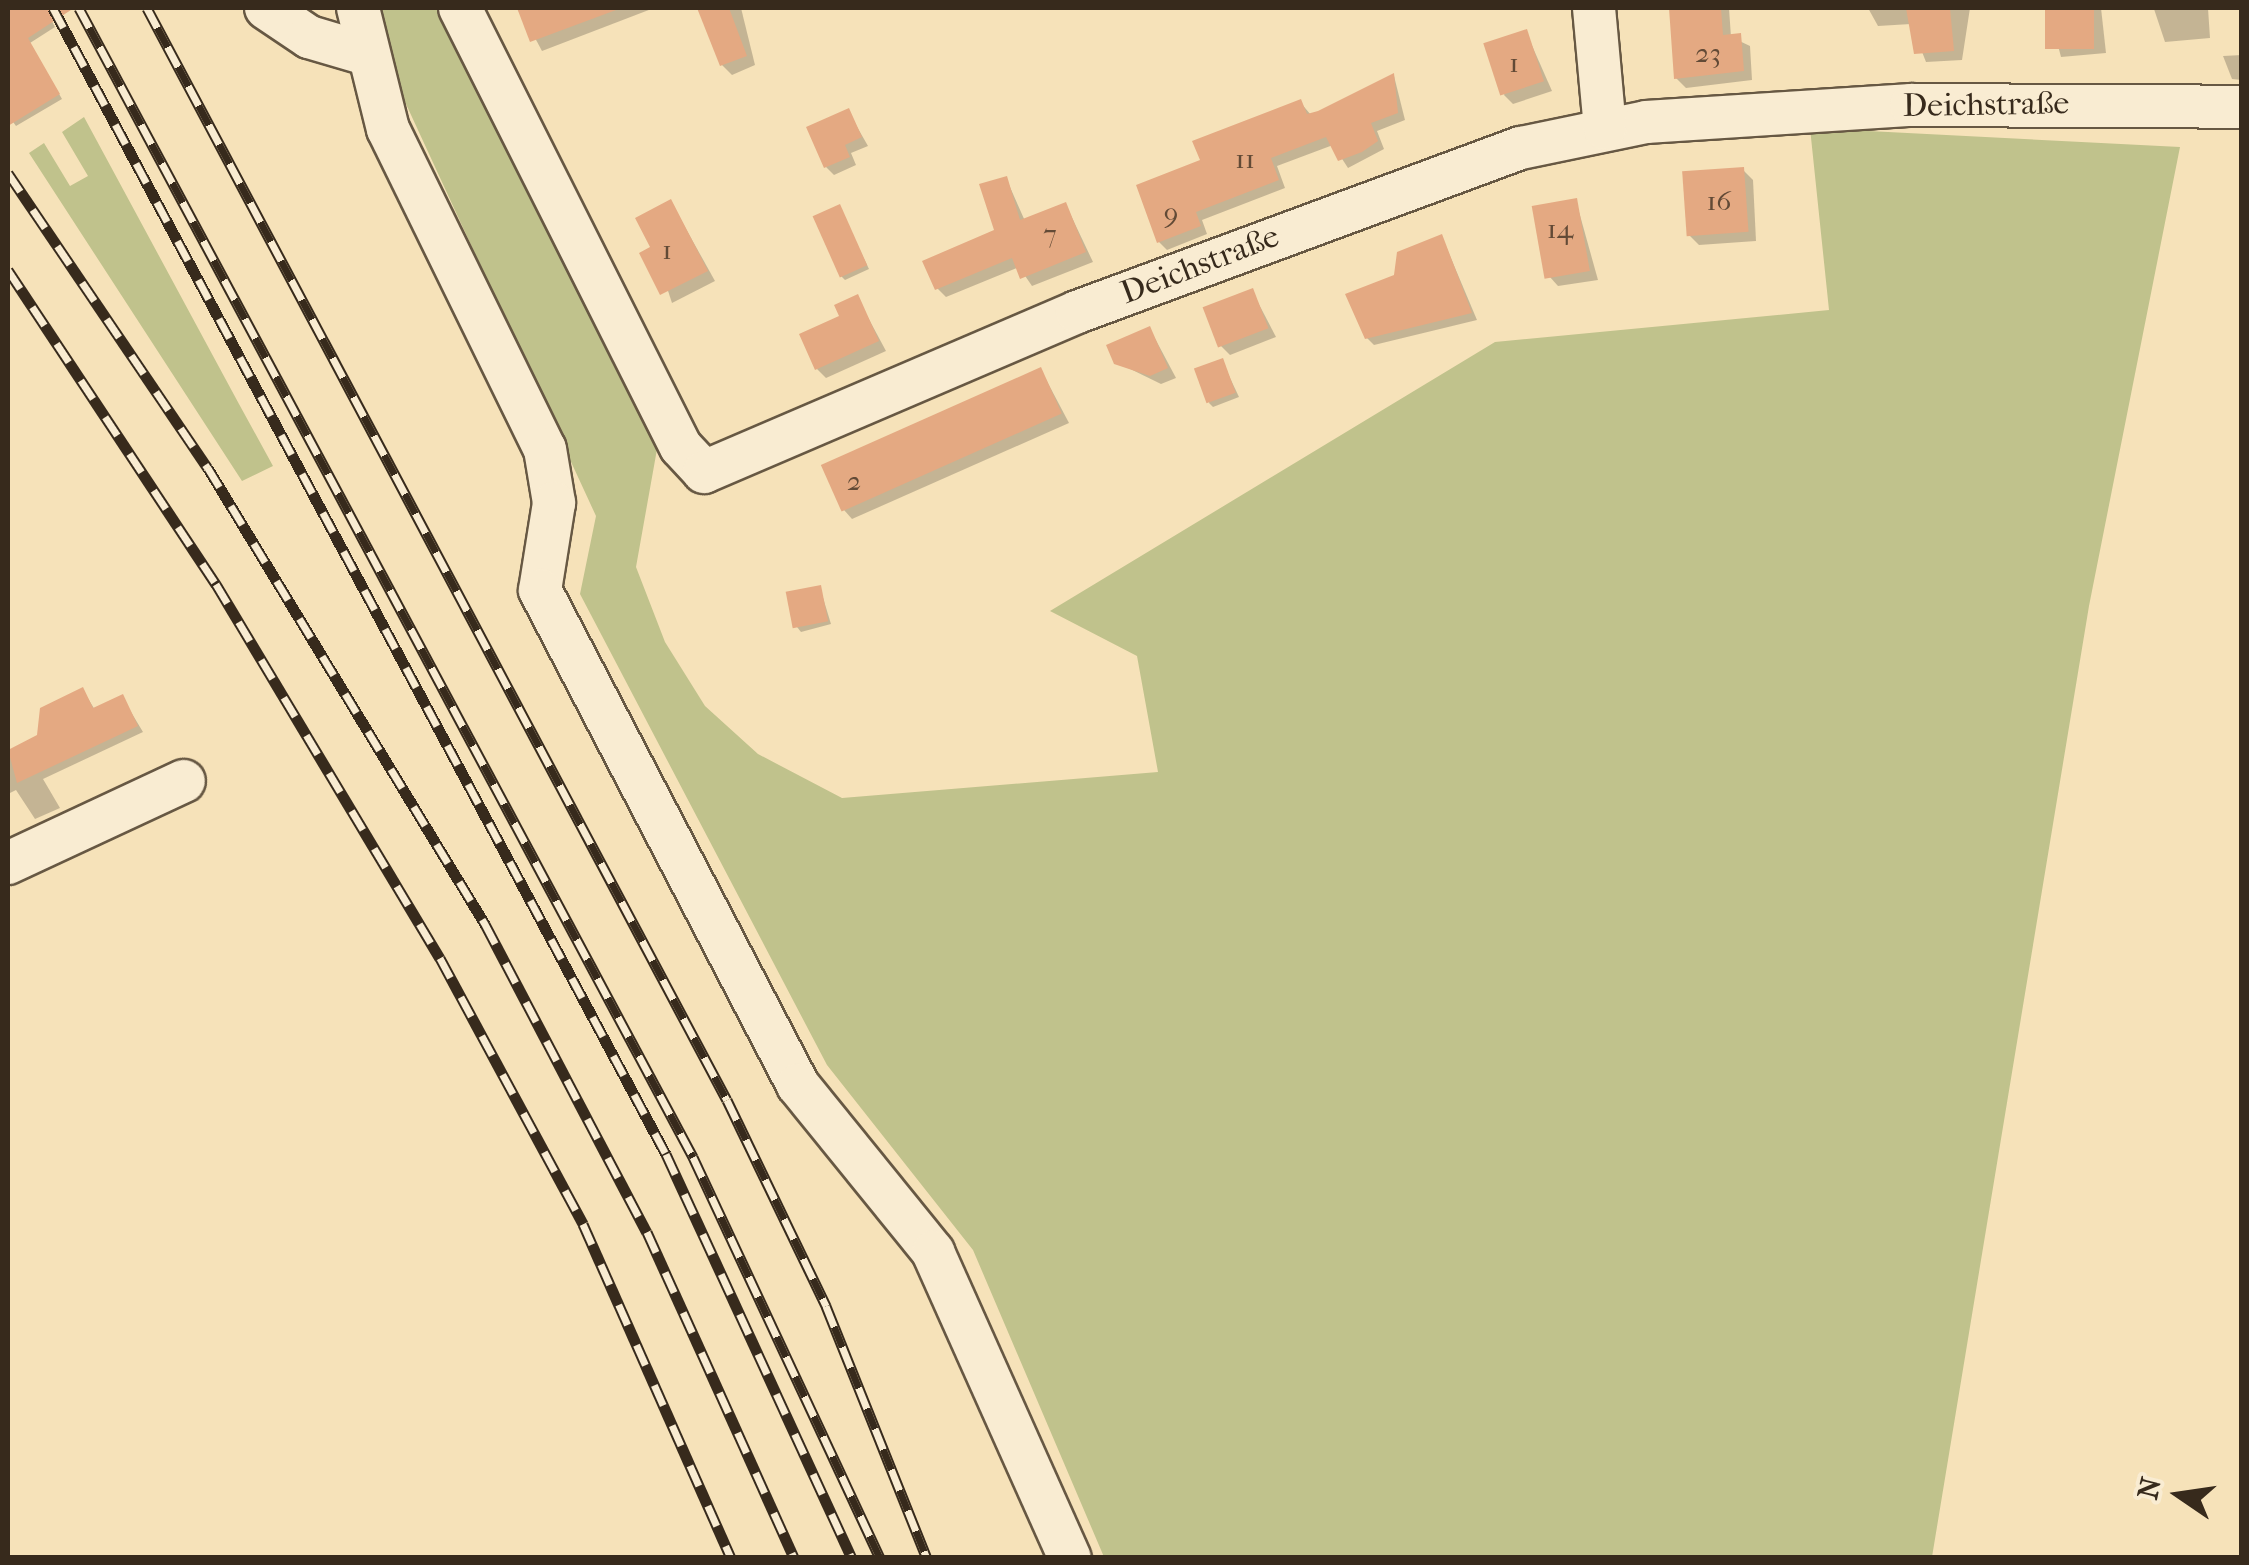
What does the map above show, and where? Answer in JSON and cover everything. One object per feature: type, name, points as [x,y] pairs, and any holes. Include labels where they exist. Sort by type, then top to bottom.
[{"type":"street","points":[[266,8],[309,37],[363,53]]},
{"type":"street","points":[[358,8],[363,53],[388,129],[545,449],[554,503],[540,590],[798,1086],[933,1252],[1070,1558]]},
{"type":"street","name":"Deichstraße","points":[[460,8],[681,447],[704,472],[1077,312],[1453,168],[1605,129],[1912,105],[2242,107]]},
{"type":"street","points":[[1594,8],[1605,129]]},
{"type":"street","points":[[8,863],[184,781]]},
{"type":"green space","points":[[376,8],[442,8],[659,438],[636,567],[665,642],[705,706],[758,754],[842,798],[1158,772],[1137,656],[1050,611],[1495,342],[1829,310],[1810,128],[2180,147],[2089,606],[1932,1557],[1104,1557],[973,1250],[827,1065],[580,594],[596,516],[388,65]]},
{"type":"green space","points":[[84,117],[273,466],[242,481],[29,153],[44,143],[70,186],[88,176],[62,132]]},
{"type":"building","points":[[8,8],[74,8],[28,38],[60,94],[8,126]]},
{"type":"building","points":[[517,8],[615,8],[616,10],[530,42]]},
{"type":"building","points":[[697,8],[729,8],[747,56],[720,66]]},
{"type":"building","points":[[1669,8],[1721,8],[1723,35],[1741,33],[1744,71],[1674,79]]},
{"type":"building","points":[[1906,8],[1950,8],[1954,51],[1914,54]]},
{"type":"building","points":[[2045,8],[2094,8],[2094,49],[2045,49]]},
{"type":"building","points":[[1527,29],[1544,81],[1500,96],[1483,43]]},
{"type":"building","points":[[1394,73],[1398,113],[1371,123],[1378,141],[1338,161],[1326,137],[1271,158],[1279,180],[1196,212],[1201,226],[1157,243],[1136,185],[1200,160],[1192,141],[1301,99],[1307,114],[1318,111]]},
{"type":"building","points":[[849,108],[862,137],[845,145],[850,157],[824,168],[806,127]]},
{"type":"building","points":[[1744,167],[1749,232],[1687,236],[1682,171]]},
{"type":"building","points":[[1007,176],[1020,220],[1066,202],[1086,252],[1020,279],[1012,258],[935,290],[922,261],[994,230],[979,184]]},
{"type":"building","points":[[1577,198],[1590,271],[1545,279],[1532,206]]},
{"type":"building","points":[[671,199],[708,271],[660,295],[639,253],[650,247],[635,218]]},
{"type":"building","points":[[840,204],[867,265],[840,277],[813,216]]},
{"type":"building","points":[[1442,234],[1472,313],[1365,339],[1345,294],[1394,275],[1397,252]]},
{"type":"building","points":[[1253,288],[1268,328],[1218,347],[1203,307]]},
{"type":"building","points":[[858,294],[879,341],[815,370],[799,334],[839,316],[834,305]]},
{"type":"building","points":[[1150,326],[1168,368],[1150,376],[1114,364],[1106,345]]},
{"type":"building","points":[[1223,358],[1236,393],[1207,403],[1194,369]]},
{"type":"building","points":[[1041,367],[1062,414],[842,512],[821,465]]},
{"type":"building","points":[[821,585],[828,621],[793,628],[786,592]]},
{"type":"building","points":[[83,687],[93,708],[123,694],[138,726],[17,783],[8,750],[37,735],[40,708]]},
{"type":"railway","points":[[53,8],[666,1154],[852,1558]]},
{"type":"railway","points":[[79,8],[693,1157],[880,1558]]},
{"type":"railway","points":[[147,8],[727,1100],[826,1306],[927,1558]]},
{"type":"railway","points":[[8,173],[208,468],[485,924],[647,1232],[794,1558]]},
{"type":"railway","points":[[8,270],[216,584],[440,958],[583,1224],[731,1558]]}]
